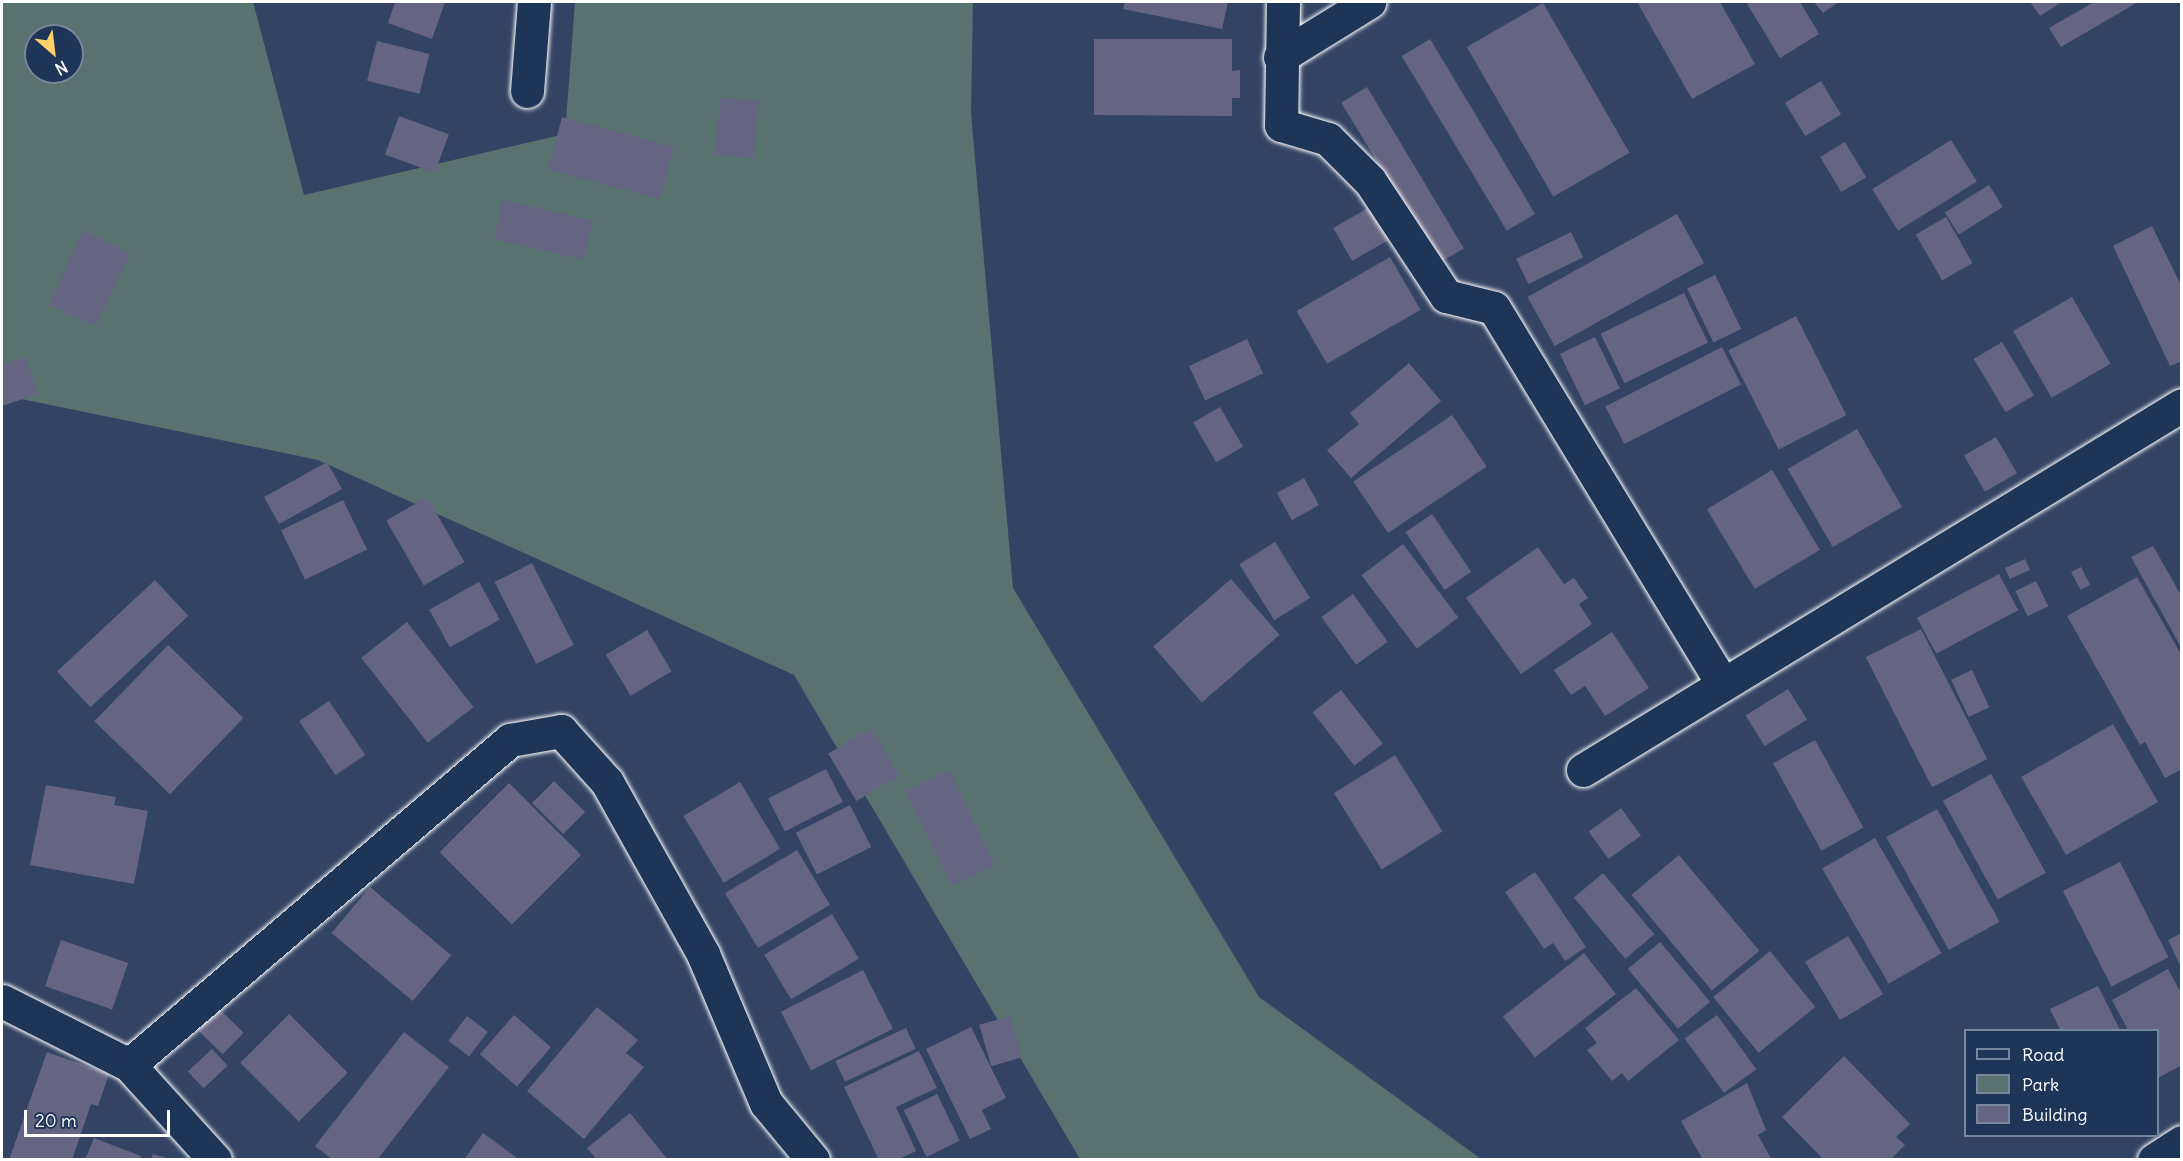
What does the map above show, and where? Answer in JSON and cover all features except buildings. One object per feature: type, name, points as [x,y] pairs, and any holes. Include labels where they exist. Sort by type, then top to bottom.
[{"type":"street","points":[[527,91],[534,2]]},
{"type":"street","points":[[1283,2],[1280,57],[1281,125],[1328,139],[1370,181],[1446,296],[1494,308],[1721,682]]},
{"type":"street","points":[[1280,57],[1369,2]]},
{"type":"street","points":[[1583,770],[1721,682],[2181,405]]},
{"type":"street","points":[[129,1065],[510,740],[561,731],[607,782],[703,954],[766,1103],[813,1160]]},
{"type":"street","points":[[2,1001],[129,1065],[215,1160]]},
{"type":"street","points":[[2154,1160],[2181,1142]]},
{"type":"green space","points":[[2,2],[253,2],[304,195],[565,134],[575,2],[973,2],[971,113],[1013,588],[1259,997],[1481,1159],[1080,1159],[794,675],[318,460],[2,395]]}]
